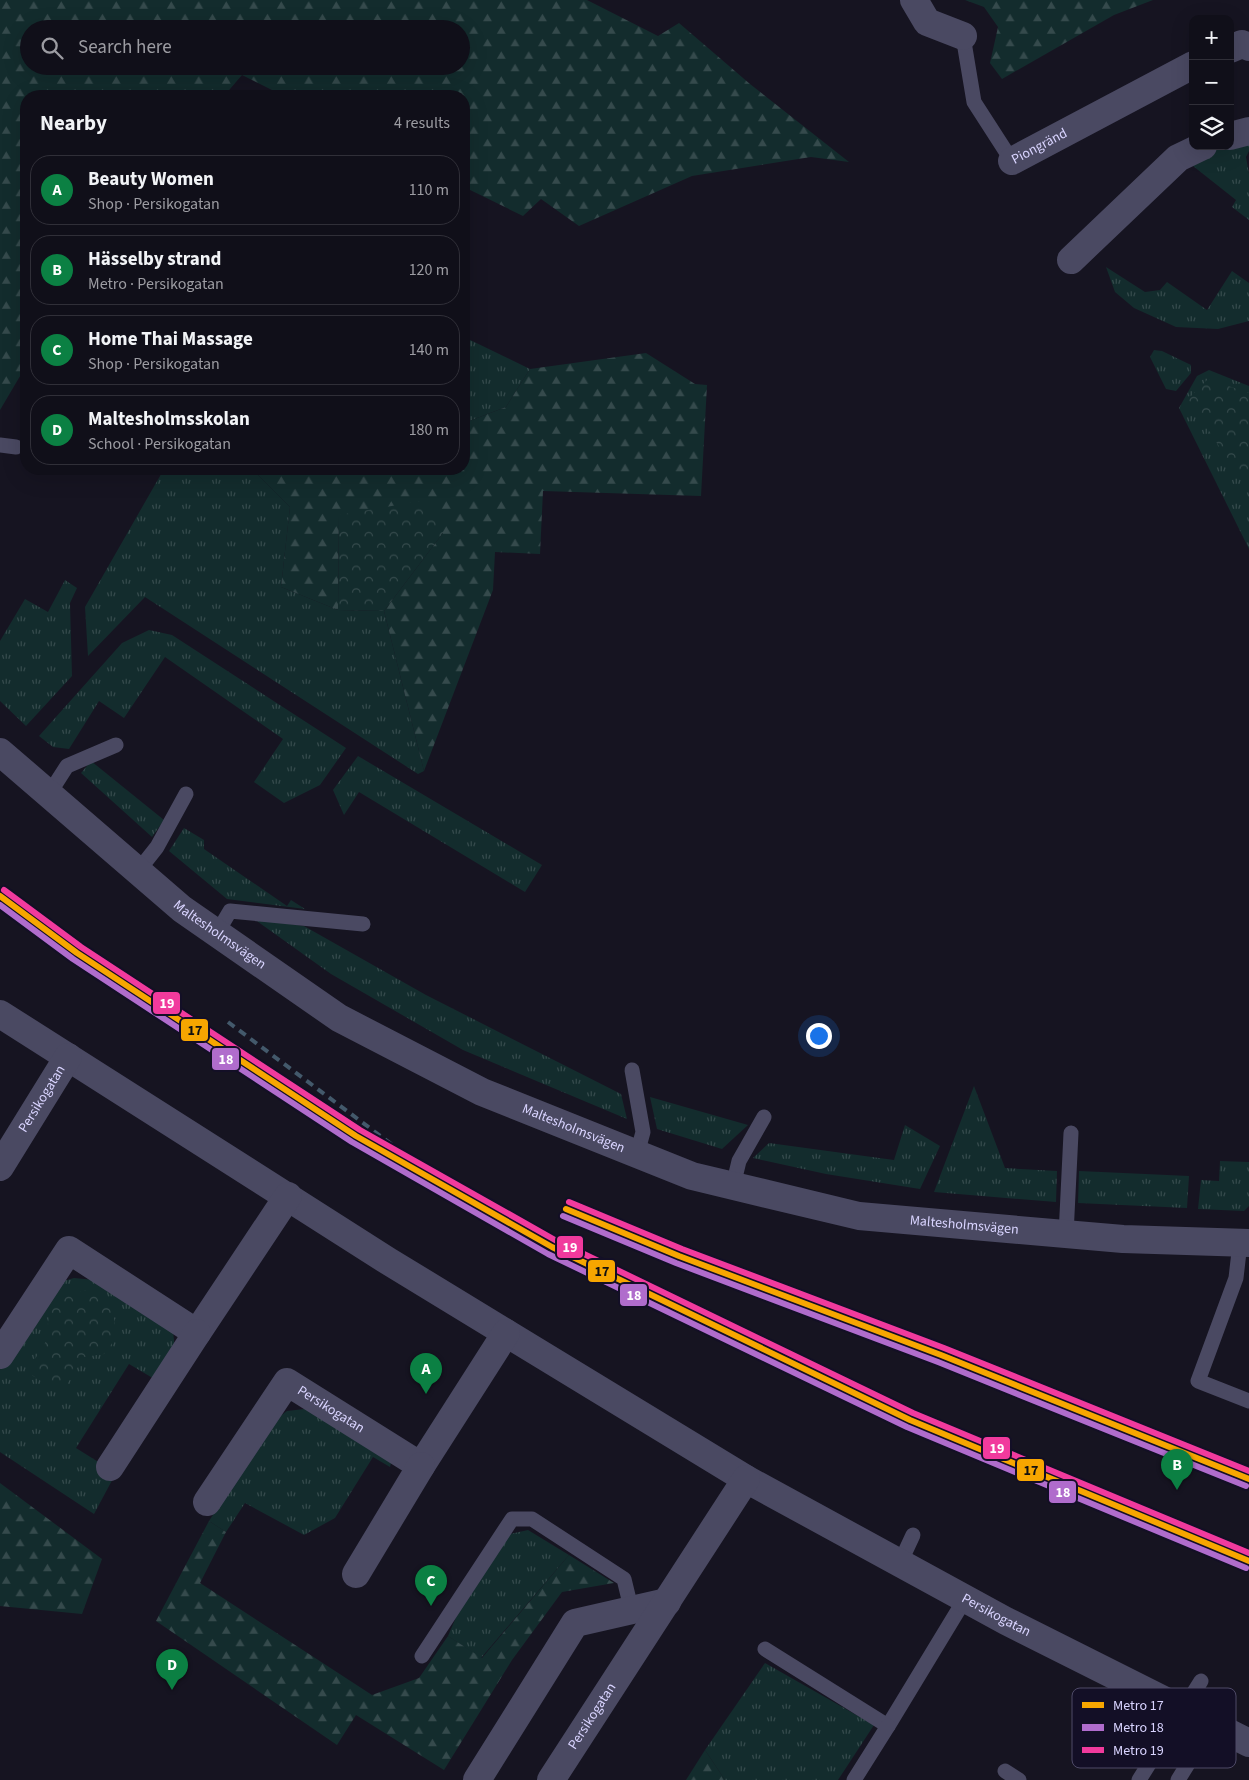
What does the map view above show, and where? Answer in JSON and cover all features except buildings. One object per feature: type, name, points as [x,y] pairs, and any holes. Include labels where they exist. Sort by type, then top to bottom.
[{"type":"street","name":"Piongränd","points":[[914,0],[927,22],[963,36]]},
{"type":"street","points":[[1234,47],[1242,44],[1249,47]]},
{"type":"street","name":"Piongränd","points":[[1012,161],[1189,67]]},
{"type":"street","points":[[1234,135],[1249,131]]},
{"type":"street","points":[[1071,260],[1178,158],[1195,150]]},
{"type":"street","name":"Maltesholmsvägen","points":[[0,752],[182,909],[339,1018],[482,1092],[692,1176],[859,1216],[1123,1239],[1244,1243]]},
{"type":"street","name":"Persikogatan","points":[[0,1014],[506,1333],[746,1479],[965,1599],[1141,1688]]},
{"type":"street","name":"Persikogatan","points":[[0,1167],[68,1057]]},
{"type":"street","points":[[110,1467],[288,1196]]},
{"type":"street","points":[[0,1355],[69,1250],[197,1333]]},
{"type":"street","points":[[356,1574],[421,1466],[506,1333]]},
{"type":"street","name":"Persikogatan","points":[[207,1502],[287,1382],[421,1466]]},
{"type":"street","name":"Persikogatan","points":[[551,1780],[746,1479]]},
{"type":"street","points":[[477,1780],[575,1623],[632,1612],[667,1602]]},
{"type":"street","name":"Persikogatan","points":[[1236,1736],[1249,1743]]},
{"type":"lane","name":"Piongränd","points":[[963,36],[974,102],[1012,161]]},
{"type":"lane","points":[[0,445],[16,447]]},
{"type":"lane","points":[[49,794],[67,766],[116,745]]},
{"type":"lane","points":[[138,871],[157,847],[186,794]]},
{"type":"lane","points":[[217,933],[230,911],[363,924]]},
{"type":"lane","points":[[632,1070],[643,1132],[638,1154]]},
{"type":"lane","points":[[733,1186],[739,1160],[764,1117]]},
{"type":"lane","points":[[1066,1235],[1071,1133]]},
{"type":"lane","points":[[1244,1243],[1236,1278],[1198,1381],[1249,1401]]},
{"type":"lane","points":[[422,1656],[512,1519],[532,1520],[624,1578],[632,1612]]},
{"type":"lane","points":[[900,1563],[914,1535]]},
{"type":"lane","points":[[854,1780],[965,1599]]},
{"type":"lane","points":[[765,1649],[888,1726]]},
{"type":"lane","points":[[1197,1688],[1201,1681]]},
{"type":"lane","points":[[1138,1780],[1146,1768]]},
{"type":"lane","points":[[1178,1780],[1185,1768]]},
{"type":"lane","points":[[1005,1771],[1019,1780]]},
{"type":"green space","points":[[0,0],[587,0],[658,36],[679,23],[750,84],[849,162],[811,157],[692,176],[579,226],[541,199],[523,216],[470,190],[470,90],[272,90],[242,75],[229,90],[20,90],[20,376],[0,410]]},
{"type":"green space","points":[[965,0],[1153,0],[1114,15],[1002,79],[990,63],[998,27],[984,7]]},
{"type":"green space","points":[[1249,141],[1249,151],[1246,157],[1249,174],[1249,220],[1232,207],[1236,200],[1193,166],[1214,150],[1234,150],[1234,144]]},
{"type":"green space","points":[[1106,267],[1145,292],[1160,290],[1167,282],[1207,310],[1232,271],[1249,283],[1249,321],[1218,329],[1176,327],[1134,308],[1115,292]]},
{"type":"green space","points":[[470,340],[530,369],[506,407],[470,421]]},
{"type":"green space","points":[[1154,350],[1162,351],[1191,365],[1191,373],[1176,391],[1166,389],[1150,357]]},
{"type":"green space","points":[[646,353],[695,384],[707,385],[701,496],[543,491],[540,554],[495,552],[493,590],[424,771],[384,611],[443,533],[339,515],[338,610],[281,587],[290,507],[258,475],[470,475],[470,421],[506,407],[530,369]]},
{"type":"green space","points":[[1209,370],[1249,386],[1249,549],[1179,408],[1197,376]]},
{"type":"green space","points":[[1208,379],[1249,393],[1249,474],[1243,483],[1188,399]]},
{"type":"green space","points":[[161,475],[258,475],[290,507],[281,587],[338,610],[384,611],[424,771],[418,774],[145,597],[88,656],[85,607]]},
{"type":"green space","points":[[421,501],[443,520],[443,533],[384,611],[338,610],[339,515]]},
{"type":"green space","points":[[65,580],[77,588],[70,603],[72,676],[26,726],[0,701],[0,641],[25,599],[48,612]]},
{"type":"green space","points":[[149,630],[172,635],[346,748],[320,785],[284,803],[254,782],[283,739],[165,657],[124,718],[99,701],[69,749],[53,747],[39,736],[122,643]]},
{"type":"green space","points":[[358,756],[542,865],[525,892],[359,792],[344,815],[333,790]]},
{"type":"green space","points":[[91,761],[164,820],[152,837],[81,773]]},
{"type":"green space","points":[[184,828],[204,840],[204,849],[287,906],[291,900],[305,909],[227,899],[169,851]]},
{"type":"green space","points":[[254,919],[304,926],[426,995],[621,1094],[627,1119],[463,1050],[331,974]]},
{"type":"green space","points":[[974,1086],[1005,1168],[1057,1171],[1056,1202],[934,1192]]},
{"type":"green space","points":[[650,1097],[748,1125],[722,1149],[657,1129]]},
{"type":"green space","points":[[905,1125],[940,1146],[920,1189],[826,1174],[753,1158],[769,1143],[894,1160]]},
{"type":"green space","points":[[1220,1161],[1249,1162],[1249,1206],[1244,1211],[1198,1209],[1201,1180],[1219,1181]]},
{"type":"green space","points":[[1079,1171],[1189,1176],[1187,1208],[1078,1203]]},
{"type":"green space","points":[[74,1278],[95,1280],[173,1331],[175,1350],[156,1380],[129,1364],[76,1448],[116,1473],[94,1514],[0,1452],[0,1368],[60,1282]]},
{"type":"green space","points":[[88,1290],[103,1299],[111,1308],[116,1338],[104,1354],[84,1357],[61,1394],[27,1372],[48,1338],[50,1312],[53,1306],[68,1294]]},
{"type":"green space","points":[[313,1408],[392,1459],[390,1467],[373,1457],[335,1518],[304,1535],[245,1503],[226,1532],[209,1521],[271,1423],[287,1411]]},
{"type":"green space","points":[[0,1483],[102,1559],[82,1614],[0,1606]]},
{"type":"green space","points":[[209,1521],[226,1532],[200,1583],[372,1695],[419,1678],[448,1636],[482,1658],[569,1555],[614,1583],[562,1592],[512,1660],[444,1770],[356,1715],[337,1745],[156,1621]]},
{"type":"green space","points":[[528,1530],[569,1555],[481,1658],[448,1636],[457,1615],[510,1534]]},
{"type":"green space","points":[[765,1663],[874,1725],[838,1780],[725,1780],[705,1750]]},
{"type":"green space","points":[[705,1750],[725,1780],[686,1780]]},
{"type":"railway","points":[[228,1022],[454,1191]]},
{"type":"metro line","name":"19","points":[[4,890],[81,947],[360,1130],[555,1240],[913,1413],[1249,1553]]},
{"type":"metro line","name":"17","points":[[0,896],[77,953],[356,1136],[552,1247],[910,1420],[1249,1561]]},
{"type":"metro line","name":"18","points":[[0,905],[73,959],[352,1142],[548,1254],[907,1427],[1246,1568]]},
{"type":"metro line","name":"19","points":[[569,1202],[682,1249],[944,1348],[1249,1471]]},
{"type":"metro line","name":"17","points":[[566,1209],[679,1256],[941,1355],[1249,1479]]},
{"type":"metro line","name":"18","points":[[563,1216],[676,1263],[938,1362],[1246,1486]]},
{"type":"place","name":"Beauty Women","points":[[426,1394]]},
{"type":"place","name":"Hässelby strand","points":[[1177,1490]]},
{"type":"place","name":"Home Thai Massage","points":[[431,1606]]},
{"type":"place","name":"Maltesholmsskolan","points":[[172,1690]]}]
